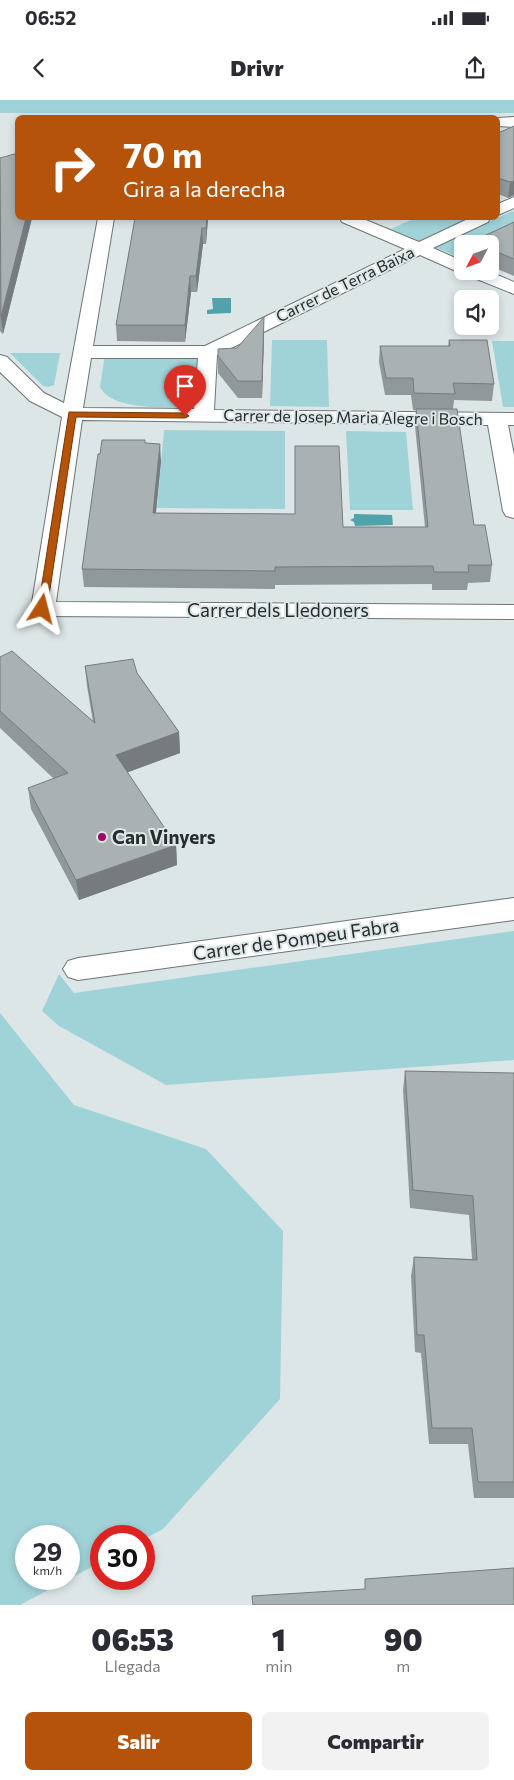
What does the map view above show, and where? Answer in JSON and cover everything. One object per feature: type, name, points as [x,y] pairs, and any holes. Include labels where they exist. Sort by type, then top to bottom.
[{"type":"street","points":[[500,122],[514,122]]},
{"type":"street","points":[[500,209],[514,202]]},
{"type":"street","points":[[0,361],[37,397],[72,414],[106,220]]},
{"type":"street","points":[[353,220],[454,264]]},
{"type":"street","name":"Carrer de Terra Baixa","points":[[82,352],[208,352],[478,220]]},
{"type":"street","points":[[494,280],[514,289]]},
{"type":"street","points":[[204,416],[208,352]]},
{"type":"street","name":"Carrer de Josep Maria Alegre i Bosch","points":[[72,414],[506,419]]},
{"type":"street","name":"Carrer dels Lledoners","points":[[72,414],[42,609],[514,612]]},
{"type":"street","points":[[506,419],[514,511]]},
{"type":"street","name":"Carrer de Pompeu Fabra","points":[[78,969],[514,909]]},
{"type":"shaded area","points":[[0,100],[514,100],[514,113],[0,113]]},
{"type":"shaded area","points":[[512,211],[514,212],[514,236],[499,241],[499,235],[461,235],[493,220],[500,220],[500,217]]},
{"type":"shaded area","points":[[411,220],[465,220],[419,241],[391,229]]},
{"type":"shaded area","points":[[454,238],[454,255],[435,247]]},
{"type":"shaded area","points":[[212,298],[231,298],[231,313],[207,314],[207,310],[213,309]]},
{"type":"shaded area","points":[[272,340],[327,340],[329,407],[270,406]]},
{"type":"shaded area","points":[[492,341],[514,341],[514,407],[503,407]]},
{"type":"shaded area","points":[[106,348],[216,354],[213,406],[152,407],[120,402],[108,396],[100,387]]},
{"type":"shaded area","points":[[10,353],[60,353],[54,385],[43,386]]},
{"type":"shaded area","points":[[164,430],[285,431],[285,509],[157,508]]},
{"type":"shaded area","points":[[346,431],[406,432],[413,510],[350,510]]},
{"type":"shaded area","points":[[354,514],[392,515],[393,525],[355,526],[354,522],[350,520],[354,518]]},
{"type":"shaded area","points":[[514,931],[514,1060],[166,1085],[59,1026],[42,1011],[59,974],[74,993]]},
{"type":"shaded area","points":[[0,1013],[74,1105],[206,1149],[283,1231],[280,1399],[163,1529],[155,1533],[155,1525],[90,1525],[90,1568],[80,1573],[80,1525],[15,1525],[15,1590],[48,1590],[20,1605],[0,1605]]},
{"type":"building","points":[[514,126],[514,181],[510,182],[500,179],[500,132]]},
{"type":"building","points":[[15,154],[15,220],[25,220],[1,317],[0,158]]},
{"type":"building","points":[[135,220],[207,220],[206,228],[202,228],[196,276],[190,276],[185,325],[116,325]]},
{"type":"building","points":[[514,222],[514,259],[499,253],[499,235],[486,235]]},
{"type":"building","points":[[264,317],[262,381],[238,381],[218,356],[218,349],[237,348]]},
{"type":"building","points":[[449,340],[487,340],[494,384],[453,383],[455,394],[414,393],[413,378],[386,378],[380,346],[450,346]]},
{"type":"building","points":[[416,409],[457,409],[474,525],[485,525],[492,565],[468,565],[469,572],[434,572],[433,566],[275,567],[275,571],[82,569],[98,454],[100,454],[102,440],[145,440],[145,443],[160,444],[153,513],[295,514],[295,446],[339,446],[343,527],[428,527]]},
{"type":"building","points":[[12,651],[95,723],[85,666],[133,659],[137,673],[179,732],[116,755],[176,845],[76,880],[28,788],[68,773],[0,711],[0,657]]},
{"type":"building","points":[[405,1071],[514,1073],[514,1482],[478,1482],[472,1428],[432,1428],[424,1335],[417,1335],[414,1257],[477,1260],[473,1196],[413,1190]]},
{"type":"building","points":[[514,1568],[514,1605],[253,1605],[252,1596],[365,1589],[365,1579]]},
{"type":"place","name":"Can Vinyers","points":[[102,837]]},
{"type":"route","points":[[42,609],[72,414],[185,416]]}]
